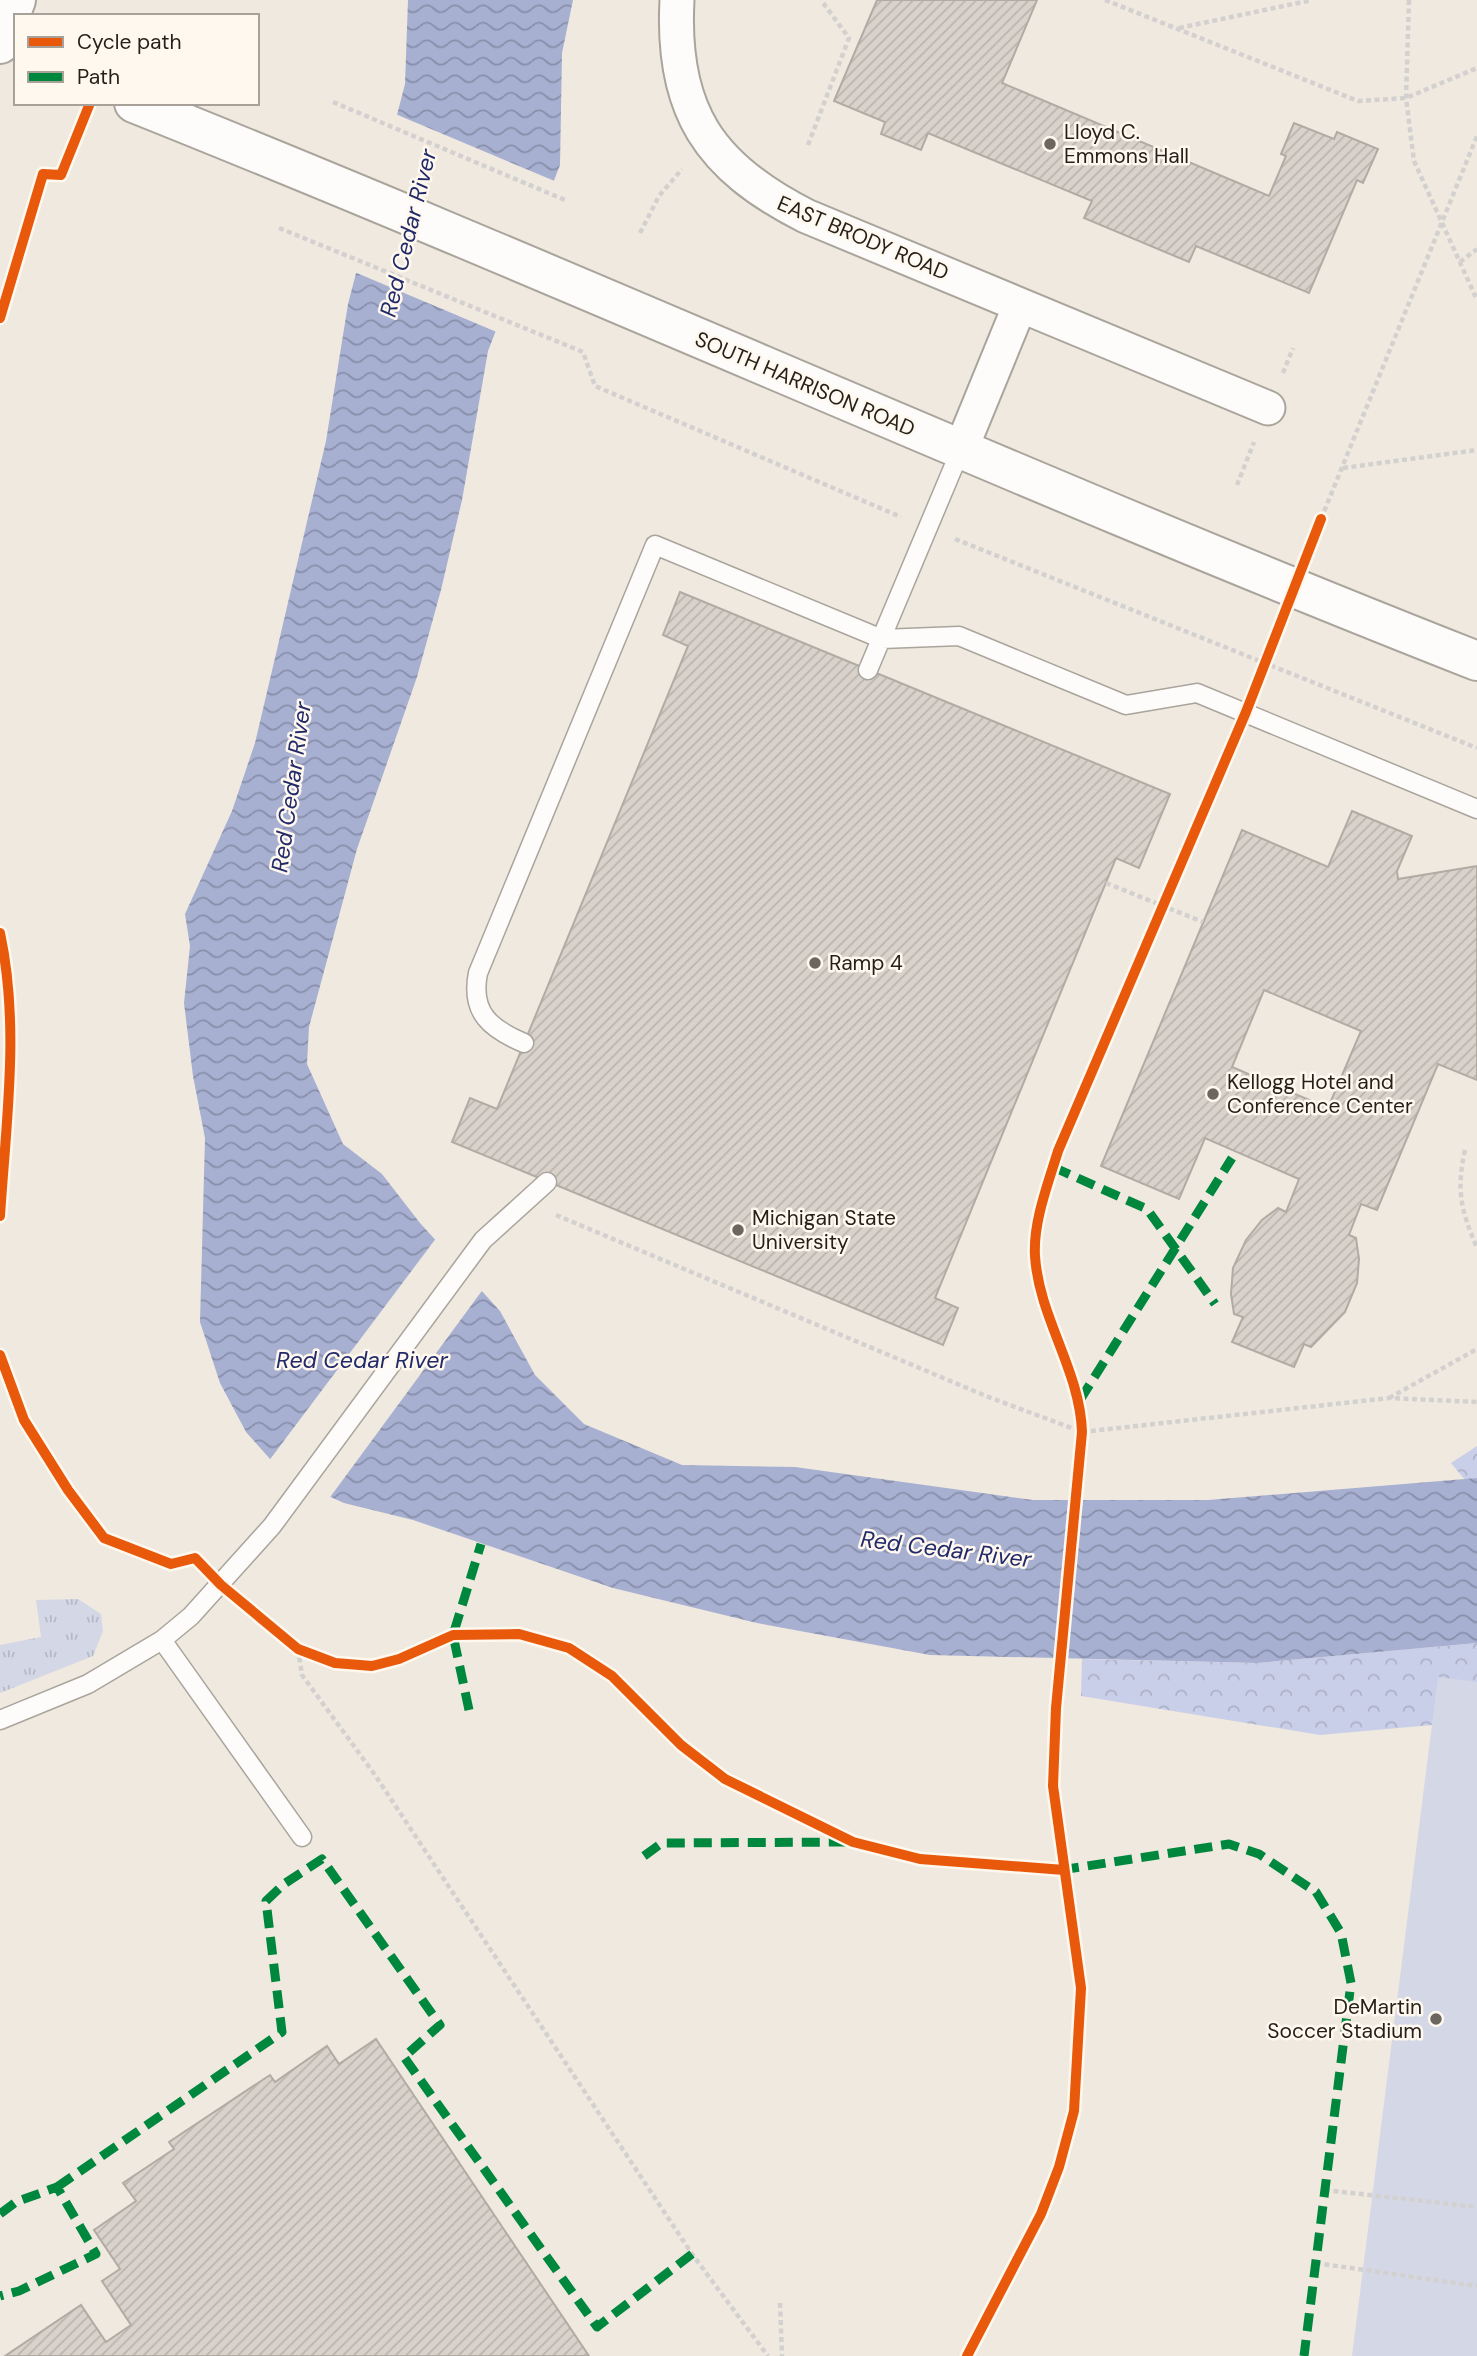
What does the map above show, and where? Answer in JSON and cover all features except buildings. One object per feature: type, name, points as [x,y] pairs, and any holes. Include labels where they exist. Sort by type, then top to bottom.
[{"type":"street","points":[[0,45],[16,0]]},
{"type":"street","name":"EAST BRODY ROAD","points":[[677,0],[675,38],[692,113],[712,148],[735,172],[766,196],[806,216],[1268,408]]},
{"type":"street","name":"SOUTH HARRISON ROAD","points":[[139,105],[303,171],[1291,588],[1477,661]]},
{"type":"street","points":[[961,449],[1020,305]]},
{"type":"lane","points":[[869,670],[961,449]]},
{"type":"lane","points":[[524,1043],[500,1033],[488,1023],[475,988],[478,973],[655,545],[882,639],[959,636],[1126,705],[1197,693],[1477,809]]},
{"type":"lane","points":[[0,1720],[88,1684],[162,1640],[221,1585],[272,1526],[483,1240],[547,1182]]},
{"type":"lane","points":[[162,1640],[302,1837]]},
{"type":"path","points":[[808,145],[849,38],[821,0]]},
{"type":"path","points":[[1105,0],[1358,101],[1406,98],[1477,68]]},
{"type":"path","points":[[1176,28],[1312,0]]},
{"type":"path","points":[[1409,0],[1406,98],[1414,162],[1477,300]]},
{"type":"path","points":[[333,102],[565,200]]},
{"type":"path","points":[[1316,531],[1477,136]]},
{"type":"path","points":[[640,233],[659,196],[682,168]]},
{"type":"path","points":[[279,228],[583,352],[595,386],[928,528],[1477,748]]},
{"type":"path","points":[[1460,262],[1477,249]]},
{"type":"path","points":[[1342,468],[1477,450]]},
{"type":"path","points":[[1106,883],[1203,922]]},
{"type":"path","points":[[1465,1150],[1458,1181],[1459,1192],[1462,1213],[1477,1248]]},
{"type":"path","points":[[523,1201],[986,1396],[1082,1432],[1389,1398],[1477,1402]]},
{"type":"path","points":[[1389,1398],[1477,1349]]},
{"type":"path","points":[[298,1649],[310,1654]]},
{"type":"path","points":[[298,1649],[302,1675],[374,1775],[692,2254],[768,2356]]},
{"type":"path","points":[[1325,2190],[1477,2207]]},
{"type":"path","points":[[1316,2263],[1477,2286]]},
{"type":"path","points":[[780,2303],[782,2356]]},
{"type":"green space","points":[[1477,1446],[1477,1478],[1465,1480],[1451,1463]]},
{"type":"green space","points":[[78,1599],[101,1614],[103,1631],[93,1656],[0,1693],[0,1645],[41,1637],[36,1600]]},
{"type":"green space","points":[[1477,1643],[1477,1721],[1320,1735],[1081,1696],[1082,1659],[1257,1663]]},
{"type":"green space","name":"DeMartin Soccer Stadium","points":[[1438,1677],[1477,1682],[1477,2356],[1352,2356]]},
{"type":"water","name":"Red Cedar River","points":[[408,0],[573,0],[562,53],[560,165],[488,351],[462,500],[441,590],[417,677],[357,849],[309,1027],[307,1064],[343,1144],[382,1174],[420,1223],[500,1311],[535,1375],[584,1424],[682,1465],[795,1467],[1033,1500],[1208,1500],[1477,1478],[1477,1643],[1257,1663],[930,1655],[757,1623],[613,1588],[413,1520],[344,1503],[286,1477],[246,1432],[220,1383],[200,1322],[205,1138],[193,1076],[184,1003],[190,946],[185,914],[232,811],[255,743],[326,441],[348,304],[405,84]]},
{"type":"pier","points":[[393,113],[557,182],[499,333],[352,271]]},
{"type":"pier","points":[[437,1237],[484,1288],[328,1500],[284,1480],[268,1462]]},
{"type":"marked path","points":[[1080,1400],[1232,1158]]},
{"type":"marked path","points":[[1053,1167],[1147,1209],[1215,1304]]},
{"type":"marked path","points":[[469,1710],[453,1635],[481,1544]]},
{"type":"marked path","points":[[644,1856],[662,1843],[846,1842]]},
{"type":"marked path","points":[[1061,1870],[1229,1844],[1259,1854],[1316,1892],[1341,1933],[1351,1983],[1304,2356]]},
{"type":"marked path","points":[[57,2187],[282,2032],[266,1901],[284,1884],[322,1859],[440,2025],[404,2057],[597,2327],[692,2254]]},
{"type":"marked path","points":[[0,2214],[16,2202],[57,2187],[96,2254],[19,2291],[0,2296]]},
{"type":"cycle path","points":[[0,318],[43,174],[61,175],[89,105]]},
{"type":"cycle path","points":[[967,2356],[1041,2214],[1059,2167],[1074,2111],[1081,1988],[1053,1786],[1056,1708],[1082,1432],[1074,1387],[1038,1279],[1035,1243],[1039,1217],[1058,1151],[1246,712],[1321,519]]},
{"type":"cycle path","points":[[0,933],[6,968],[10,1039],[0,1216]]},
{"type":"cycle path","points":[[0,1355],[24,1420],[68,1490],[104,1538],[171,1564],[195,1558],[221,1585],[298,1649],[335,1663],[372,1666],[399,1659],[453,1635],[519,1634],[569,1648],[612,1676],[681,1745],[725,1779],[853,1842],[920,1859],[1064,1870]]},
{"type":"place","name":"Lloyd C. Emmons Hall","points":[[1050,144]]},
{"type":"place","name":"Ramp 4","points":[[815,963]]},
{"type":"place","name":"Kellogg Hotel and Conference Center","points":[[1213,1094]]},
{"type":"place","name":"Michigan State University","points":[[738,1230]]},
{"type":"place","name":"DeMartin Soccer Stadium","points":[[1436,2019]]}]
